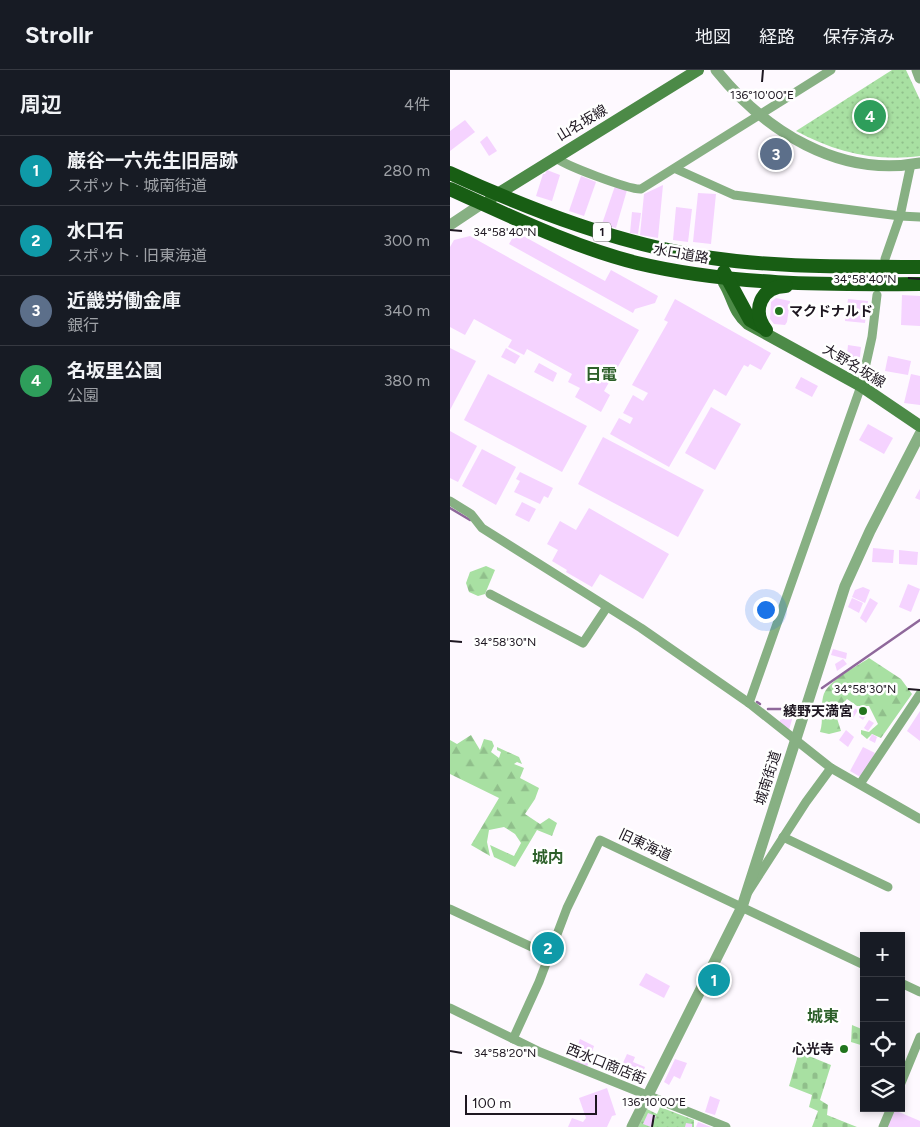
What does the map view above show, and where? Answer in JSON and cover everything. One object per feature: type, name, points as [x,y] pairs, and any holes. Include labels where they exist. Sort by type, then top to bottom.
[{"type":"highway","name":"水口道路","points":[[450,173],[496,194],[620,238],[681,252],[749,262],[789,265],[920,267]]},
{"type":"highway","name":"水口道路","points":[[450,189],[606,253],[637,262],[721,277],[824,284],[920,284]]},
{"type":"highway","points":[[620,238],[623,242],[643,249],[716,263],[721,267],[721,277],[750,320],[768,332]]},
{"type":"highway","points":[[768,332],[760,322],[759,308],[761,299],[772,289],[824,284]]},
{"type":"main road","name":"山名坂線","points":[[483,203],[698,70]]},
{"type":"main road","name":"大野名坂線","points":[[768,332],[861,386],[920,426]]},
{"type":"street","points":[[716,70],[732,89],[759,114],[805,145],[842,159],[865,163],[915,164],[885,259]]},
{"type":"street","points":[[555,157],[559,161],[637,190],[644,188],[831,70]]},
{"type":"street","points":[[917,70],[920,78]]},
{"type":"street","points":[[676,169],[734,195],[920,217]]},
{"type":"street","points":[[450,225],[483,203]]},
{"type":"street","points":[[749,703],[861,386],[872,337],[877,295]]},
{"type":"street","name":"城南街道","points":[[632,1127],[649,1096],[748,892],[845,586],[870,531],[920,434]]},
{"type":"street","points":[[450,501],[471,514],[482,528],[641,628],[749,703],[831,768],[920,819]]},
{"type":"street","points":[[490,594],[582,643],[607,607]]},
{"type":"street","points":[[860,784],[920,694]]},
{"type":"street","points":[[748,892],[783,837],[831,768]]},
{"type":"street","points":[[783,837],[888,887]]},
{"type":"street","name":"旧東海道","points":[[549,955],[567,908],[600,840],[860,962]]},
{"type":"street","points":[[450,909],[549,955],[513,1039]]},
{"type":"street","points":[[905,985],[920,992]]},
{"type":"street","name":"西水口商店街","points":[[450,1008],[513,1039],[726,1127]]},
{"type":"street","points":[[905,1073],[920,1037]]},
{"type":"street","points":[[883,1127],[889,1112]]},
{"type":"green space","points":[[892,70],[906,70],[920,100],[920,156],[887,158],[856,154],[826,145],[796,131]]},
{"type":"green space","points":[[486,566],[495,570],[485,594],[478,596],[469,592],[466,583],[470,572]]},
{"type":"green space","points":[[869,658],[901,679],[912,694],[881,738],[872,734],[867,739],[861,734],[861,730],[869,732],[878,724],[869,706],[857,706],[847,699],[835,712],[841,731],[829,734],[820,732],[822,701],[826,691],[842,675]]},
{"type":"green space","points":[[471,735],[480,750],[484,739],[492,741],[494,746],[491,752],[499,758],[501,752],[497,750],[497,747],[519,757],[522,764],[517,762],[514,764],[524,768],[520,778],[539,788],[535,799],[525,814],[540,824],[549,818],[557,823],[552,836],[537,830],[515,867],[494,857],[490,845],[514,856],[521,843],[515,834],[504,827],[489,830],[487,842],[490,856],[471,845],[499,798],[450,774],[450,740],[457,744]]},
{"type":"green space","points":[[852,1025],[860,1028],[860,1045],[851,1042]]},
{"type":"green space","points":[[799,1052],[831,1065],[820,1100],[828,1105],[827,1115],[857,1127],[812,1127],[818,1111],[809,1107],[812,1095],[789,1086]]},
{"type":"green space","points":[[660,1107],[694,1120],[694,1127],[638,1127],[647,1109],[657,1114]]},
{"type":"building","points":[[465,120],[475,132],[450,151],[450,131]]},
{"type":"building","points":[[487,136],[497,151],[489,156],[480,142]]},
{"type":"building","points":[[547,170],[560,175],[552,201],[536,196],[543,174]]},
{"type":"building","points":[[581,176],[596,182],[584,216],[569,211]]},
{"type":"building","points":[[663,185],[658,238],[640,235],[644,194]]},
{"type":"building","points":[[615,186],[627,190],[616,228],[602,224]]},
{"type":"building","points":[[698,193],[716,194],[711,244],[693,242]]},
{"type":"building","points":[[676,207],[692,209],[688,242],[673,240]]},
{"type":"building","points":[[632,212],[641,213],[638,234],[630,233]]},
{"type":"building","points":[[516,232],[605,281],[611,270],[658,296],[655,303],[635,309],[633,313],[509,244]]},
{"type":"building","points":[[470,236],[639,330],[604,391],[610,395],[601,412],[575,397],[580,388],[568,382],[572,374],[527,349],[524,355],[508,347],[512,340],[474,319],[465,335],[450,327],[450,247],[454,240]]},
{"type":"building","points":[[902,295],[920,296],[920,326],[901,325]]},
{"type":"building","name":"マクドナルド","points":[[776,298],[790,301],[785,325],[774,324],[770,319],[771,302]]},
{"type":"building","points":[[675,299],[771,353],[761,370],[750,364],[748,367],[744,365],[726,396],[714,389],[669,467],[610,434],[619,418],[630,424],[633,418],[623,413],[633,395],[643,401],[648,393],[632,385],[668,322],[664,320]]},
{"type":"building","points":[[848,299],[868,301],[865,323],[845,321]]},
{"type":"building","points":[[848,345],[861,347],[860,357],[854,356],[853,365],[846,364]]},
{"type":"building","points":[[450,348],[476,361],[450,410]]},
{"type":"building","points":[[506,348],[520,356],[515,364],[501,357]]},
{"type":"building","points":[[888,356],[911,361],[908,375],[885,371]]},
{"type":"building","points":[[539,363],[557,373],[553,382],[534,372]]},
{"type":"building","points":[[488,374],[587,426],[562,472],[464,420]]},
{"type":"building","points":[[911,374],[920,376],[920,405],[904,403]]},
{"type":"building","points":[[801,377],[818,386],[812,397],[795,388]]},
{"type":"building","points":[[711,407],[741,424],[715,470],[685,453]]},
{"type":"building","points":[[868,424],[893,438],[884,454],[859,440]]},
{"type":"building","points":[[450,431],[477,446],[458,482],[450,478]]},
{"type":"building","points":[[603,437],[704,490],[678,537],[578,484]]},
{"type":"building","points":[[482,449],[516,467],[496,505],[462,486]]},
{"type":"building","points":[[520,472],[553,488],[548,498],[544,496],[540,504],[514,492],[520,481],[516,479]]},
{"type":"building","points":[[920,489],[920,500],[915,498]]},
{"type":"building","points":[[522,502],[536,509],[529,522],[515,515]]},
{"type":"building","points":[[589,508],[669,554],[643,599],[600,574],[592,587],[566,572],[567,570],[552,561],[558,550],[547,544],[560,521],[576,530]]},
{"type":"building","points":[[873,548],[894,550],[893,563],[872,562]]},
{"type":"building","points":[[899,550],[918,552],[917,565],[899,564]]},
{"type":"building","points":[[908,584],[920,589],[911,612],[899,607]]},
{"type":"building","points":[[863,587],[870,590],[865,603],[852,597],[855,590]]},
{"type":"building","points":[[852,598],[863,603],[859,613],[848,607]]},
{"type":"building","points":[[870,598],[878,603],[866,623],[860,618]]},
{"type":"building","points":[[833,649],[847,653],[846,659],[831,655]]},
{"type":"building","points":[[843,659],[847,664],[837,671],[835,664]]},
{"type":"building","points":[[847,705],[858,710],[852,720],[840,714]]},
{"type":"building","points":[[865,708],[869,711],[863,720],[859,717]]},
{"type":"building","points":[[920,711],[920,741],[907,731]]},
{"type":"building","points":[[793,716],[789,730],[780,724],[780,720]]},
{"type":"building","points":[[869,720],[874,723],[868,731],[864,728]]},
{"type":"building","points":[[846,730],[854,737],[848,747],[839,740]]},
{"type":"building","points":[[872,734],[877,737],[875,743],[869,740]]},
{"type":"building","points":[[863,747],[875,753],[862,778],[850,771]]},
{"type":"building","points":[[646,973],[670,986],[664,998],[639,985]]},
{"type":"building","points":[[580,1039],[594,1046],[587,1067],[572,1061]]},
{"type":"building","points":[[627,1054],[635,1057],[633,1062],[645,1067],[638,1084],[614,1075],[618,1063],[622,1065]]},
{"type":"building","points":[[675,1059],[687,1063],[680,1079],[674,1076],[669,1085],[664,1082]]},
{"type":"building","points":[[607,1088],[616,1115],[612,1116],[607,1127],[568,1127],[572,1118],[583,1122],[586,1118],[579,1098]]},
{"type":"building","points":[[710,1096],[720,1100],[715,1115],[705,1112]]},
{"type":"building","points":[[891,1112],[899,1112],[920,1121],[920,1127],[884,1127]]},
{"type":"building","points":[[648,1113],[656,1116],[651,1127],[643,1124]]},
{"type":"building","points":[[698,1122],[711,1127],[696,1127]]},
{"type":"building","points":[[686,1123],[692,1124],[692,1127],[685,1127]]},
{"type":"waterway","points":[[450,508],[470,520]]},
{"type":"waterway","points":[[822,688],[920,620]]},
{"type":"waterway","points":[[768,709],[782,709]]},
{"type":"place","name":"名坂里公園","points":[[870,116]]},
{"type":"place","name":"近畿労働金庫","points":[[776,154]]},
{"type":"place","name":"マクドナルド","points":[[779,311]]},
{"type":"place","name":"綾野天満宮","points":[[863,711]]},
{"type":"place","name":"水口石","points":[[548,948]]},
{"type":"place","name":"巌谷一六先生旧居跡","points":[[714,980]]},
{"type":"place","name":"心光寺","points":[[844,1049]]},
{"type":"district","name":"日電","points":[[601,374]]},
{"type":"district","name":"城内","points":[[548,857]]},
{"type":"district","name":"城東","points":[[823,1016]]}]
